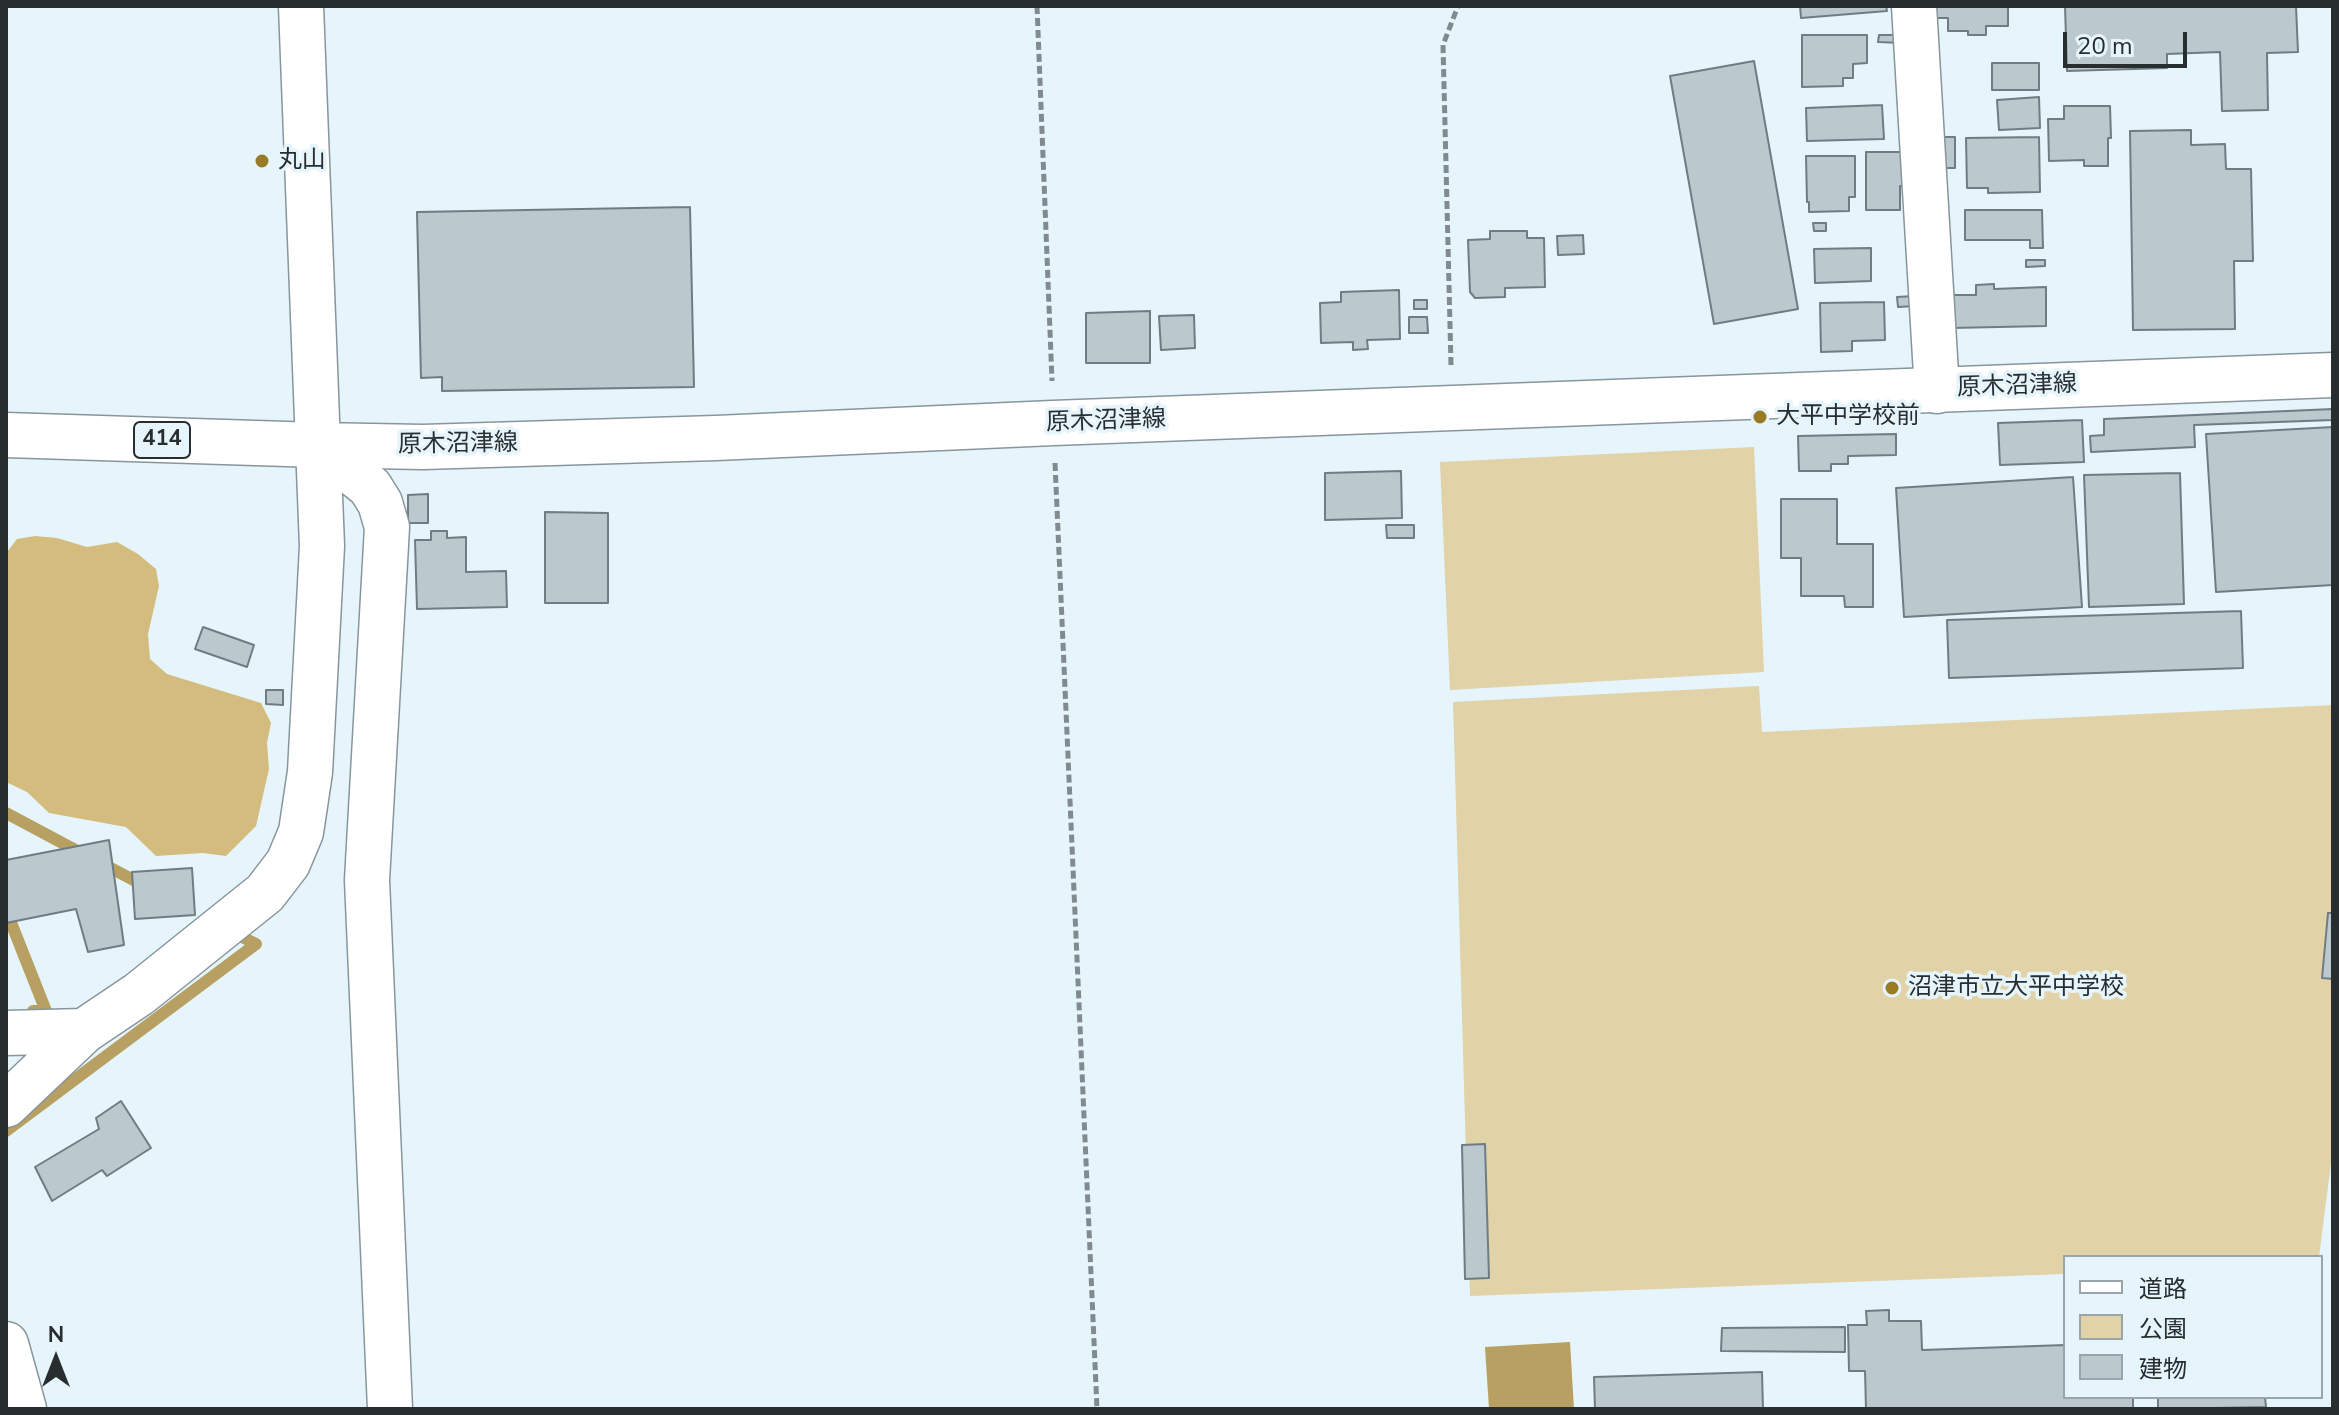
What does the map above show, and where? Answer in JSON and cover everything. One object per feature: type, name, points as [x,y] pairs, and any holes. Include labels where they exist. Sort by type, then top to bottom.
[{"type":"main road","points":[[6,1105],[84,1031],[139,994],[265,893],[288,863],[301,832],[310,772],[322,546],[301,6]]},
{"type":"main road","points":[[1914,6],[1937,391]]},
{"type":"main road","name":"原木沼津線","points":[[318,445],[423,447],[685,439],[2333,375]]},
{"type":"main road","name":"414","points":[[6,435],[318,445]]},
{"type":"main road","points":[[318,445],[370,487],[380,503],[387,527],[367,880],[390,1409]]},
{"type":"main road","points":[[6,1033],[84,1031]]},
{"type":"main road","points":[[6,1344],[24,1409]]},
{"type":"path","points":[[1037,6],[1097,1409]]},
{"type":"path","points":[[1454,410],[1443,45],[1458,6]]},
{"type":"green space","points":[[1754,447],[1764,672],[1450,690],[1440,462]]},
{"type":"green space","name":"沼津市立大平中学校","points":[[1759,686],[1762,732],[2333,705],[2333,1147],[2319,1255],[2063,1255],[2063,1274],[1470,1296],[1453,702]]},
{"type":"shaded area","points":[[35,536],[57,538],[87,547],[117,542],[138,554],[156,569],[159,586],[148,634],[150,659],[167,674],[261,703],[271,723],[267,743],[269,769],[256,826],[226,856],[203,853],[156,856],[126,827],[49,813],[27,792],[6,782],[7,552],[17,539]]},
{"type":"shaded area","points":[[1570,1342],[1574,1409],[1489,1409],[1485,1347]]},
{"type":"building","points":[[1800,6],[1886,6],[1887,11],[1801,18]]},
{"type":"building","points":[[1934,6],[2008,6],[2008,26],[1986,26],[1986,35],[1948,31],[1948,18],[1934,18]]},
{"type":"building","points":[[2065,6],[2296,6],[2298,52],[2267,53],[2268,110],[2222,111],[2220,52],[2167,54],[2167,68],[2067,71]]},
{"type":"building","points":[[1802,35],[1867,35],[1867,63],[1853,64],[1853,78],[1843,78],[1843,86],[1802,87]]},
{"type":"building","points":[[1879,35],[1902,35],[1902,43],[1878,42]]},
{"type":"building","points":[[1754,61],[1798,309],[1714,324],[1670,76]]},
{"type":"building","points":[[1992,63],[2039,63],[2039,90],[1992,90]]},
{"type":"building","points":[[2039,97],[2040,128],[1999,130],[1997,100]]},
{"type":"building","points":[[1882,105],[1884,139],[1807,141],[1806,108]]},
{"type":"building","points":[[2064,106],[2110,106],[2108,166],[2084,166],[2084,160],[2049,161],[2048,119],[2064,119]]},
{"type":"building","points":[[2191,130],[2191,145],[2225,144],[2226,169],[2251,169],[2253,261],[2234,261],[2235,329],[2133,330],[2130,131]]},
{"type":"building","points":[[1944,137],[1955,137],[1955,168],[1944,168]]},
{"type":"building","points":[[2039,137],[2040,192],[1988,193],[1988,188],[1967,188],[1966,138]]},
{"type":"building","points":[[1866,152],[1908,152],[1908,186],[1900,186],[1900,210],[1866,210]]},
{"type":"building","points":[[1806,156],[1855,156],[1855,197],[1849,197],[1849,211],[1809,212]]},
{"type":"building","points":[[690,207],[694,387],[442,391],[442,377],[421,378],[417,212]]},
{"type":"building","points":[[1965,210],[2042,210],[2043,248],[2030,248],[2030,240],[1965,240]]},
{"type":"building","points":[[1813,223],[1826,223],[1826,231],[1814,231]]},
{"type":"building","points":[[1490,231],[1527,231],[1527,238],[1544,238],[1545,287],[1505,288],[1505,297],[1475,298],[1470,292],[1468,240],[1490,239]]},
{"type":"building","points":[[1583,235],[1584,254],[1558,255],[1557,236]]},
{"type":"building","points":[[1871,248],[1871,281],[1815,283],[1814,249]]},
{"type":"building","points":[[2026,260],[2045,260],[2045,266],[2026,267]]},
{"type":"building","points":[[1994,284],[1994,289],[2046,287],[2046,326],[1951,328],[1950,295],[1976,295],[1976,285]]},
{"type":"building","points":[[1399,290],[1400,339],[1367,340],[1368,349],[1353,350],[1353,342],[1321,343],[1320,303],[1341,302],[1341,292]]},
{"type":"building","points":[[1914,296],[1915,306],[1898,307],[1897,297]]},
{"type":"building","points":[[1414,300],[1427,300],[1427,309],[1414,309]]},
{"type":"building","points":[[1884,302],[1885,340],[1852,341],[1852,351],[1821,352],[1820,303]]},
{"type":"building","points":[[1150,311],[1150,363],[1086,363],[1086,313]]},
{"type":"building","points":[[1194,315],[1195,348],[1161,350],[1159,316]]},
{"type":"building","points":[[1409,317],[1427,317],[1428,333],[1409,333]]},
{"type":"building","points":[[2333,409],[2333,420],[2194,425],[2195,447],[2091,452],[2090,436],[2104,435],[2104,419]]},
{"type":"building","points":[[2082,420],[2084,462],[2000,465],[1998,423]]},
{"type":"building","points":[[2333,427],[2333,585],[2216,592],[2206,434]]},
{"type":"building","points":[[1896,434],[1896,455],[1848,456],[1848,464],[1831,464],[1831,471],[1799,471],[1798,436]]},
{"type":"building","points":[[1401,471],[1402,518],[1325,520],[1325,473]]},
{"type":"building","points":[[2180,473],[2184,604],[2089,607],[2084,475]]},
{"type":"building","points":[[2073,477],[2082,607],[1904,617],[1896,488]]},
{"type":"building","points":[[428,494],[428,523],[408,523],[408,495]]},
{"type":"building","points":[[1781,499],[1837,499],[1837,544],[1873,544],[1873,607],[1845,607],[1844,596],[1801,596],[1801,558],[1781,558]]},
{"type":"building","points":[[545,512],[608,513],[608,603],[545,603]]},
{"type":"building","points":[[1386,525],[1414,525],[1414,538],[1387,538]]},
{"type":"building","points":[[431,531],[447,531],[447,538],[466,537],[466,572],[506,571],[507,607],[417,609],[415,540],[431,540]]},
{"type":"building","points":[[2241,611],[2243,668],[1949,678],[1947,620]]},
{"type":"building","points":[[203,627],[254,645],[247,667],[195,649]]},
{"type":"building","points":[[266,690],[283,690],[283,705],[266,704]]},
{"type":"building","points":[[109,840],[124,945],[88,952],[76,909],[6,923],[6,860]]},
{"type":"building","points":[[192,868],[195,915],[135,919],[132,872]]},
{"type":"building","points":[[2328,913],[2333,913],[2333,979],[2322,978]]},
{"type":"building","points":[[121,1101],[151,1148],[107,1176],[102,1170],[52,1201],[35,1167],[99,1129],[96,1118]]},
{"type":"building","points":[[1485,1144],[1489,1278],[1465,1279],[1462,1145]]},
{"type":"building","points":[[1889,1310],[1889,1321],[1921,1321],[1922,1350],[2063,1345],[2063,1399],[2133,1399],[2133,1409],[1866,1409],[1865,1371],[1849,1371],[1848,1325],[1867,1325],[1866,1311]]},
{"type":"building","points":[[1845,1327],[1845,1352],[1721,1351],[1722,1328]]},
{"type":"building","points":[[1762,1372],[1763,1409],[1595,1409],[1594,1377]]},
{"type":"building","points":[[2158,1399],[2265,1399],[2266,1407],[2158,1409]]},
{"type":"waterway","points":[[6,813],[83,854]]},
{"type":"waterway","points":[[99,862],[147,887]]},
{"type":"waterway","points":[[6,910],[46,1011],[33,1011]]},
{"type":"waterway","points":[[6,1131],[256,944],[230,931]]},
{"type":"place","name":"丸山","points":[[262,161]]},
{"type":"place","name":"大平中学校前","points":[[1760,417]]},
{"type":"place","name":"沼津市立大平中学校","points":[[1892,988]]}]
